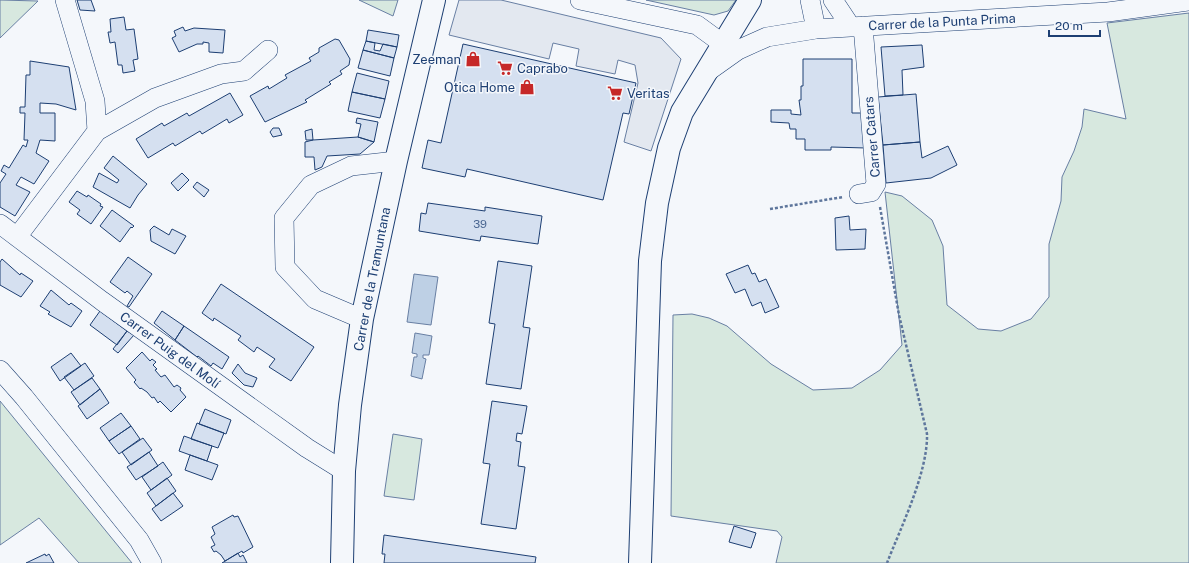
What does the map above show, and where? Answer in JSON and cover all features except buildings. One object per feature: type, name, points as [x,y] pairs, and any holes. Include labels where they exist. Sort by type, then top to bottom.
[{"type":"main road","name":"Carrer de la Tramuntana","points":[[342,563],[344,471],[350,405],[362,319],[396,161],[434,0]]},
{"type":"main road","points":[[640,563],[650,261],[656,203],[672,141],[682,112],[750,0]]},
{"type":"street","points":[[65,0],[95,101],[97,131]]},
{"type":"street","points":[[580,0],[698,25],[723,44]]},
{"type":"street","points":[[810,0],[816,29]]},
{"type":"street","points":[[833,0],[857,27]]},
{"type":"street","name":"Carrer de la Punta Prima","points":[[706,72],[738,50],[767,37],[816,29],[1108,12],[1189,1]]},
{"type":"street","name":"Carrer Catars","points":[[857,27],[876,184],[871,192],[860,194]]},
{"type":"street","points":[[17,237],[97,131],[155,98],[221,74],[244,71],[268,50]]},
{"type":"street","points":[[362,319],[315,299],[285,267],[284,218],[311,185],[352,166],[396,161]]},
{"type":"street","name":"Carrer Puig del Molí","points":[[0,224],[102,301],[256,412],[307,448],[344,471]]},
{"type":"street","points":[[0,370],[24,397],[139,540],[152,563]]},
{"type":"path","points":[[876,184],[899,316],[927,441],[923,467],[887,563]]},
{"type":"path","name":"Carrer Catars","points":[[770,209],[860,194]]},
{"type":"shaded area","points":[[0,0],[38,1],[0,38]]},
{"type":"shaded area","points":[[359,0],[398,0],[393,16]]},
{"type":"shaded area","points":[[459,0],[501,0],[661,38],[681,59],[651,151],[624,142],[638,83],[635,65],[618,60],[615,74],[576,66],[579,49],[553,43],[549,59],[449,35]]},
{"type":"shaded area","points":[[646,0],[736,0],[728,11],[714,15]]},
{"type":"shaded area","points":[[1189,13],[1189,563],[776,563],[782,537],[777,531],[671,516],[673,315],[692,314],[709,318],[727,326],[771,364],[813,390],[852,388],[880,370],[902,345],[885,192],[902,196],[932,220],[943,246],[947,305],[978,329],[1001,331],[1031,319],[1049,297],[1049,244],[1061,201],[1062,177],[1074,151],[1082,127],[1084,109],[1126,119],[1107,23]]},
{"type":"shaded area","points":[[0,401],[132,563],[79,563],[39,518],[0,545]]},
{"type":"shaded area","points":[[393,434],[422,439],[414,500],[384,496]]},
{"type":"water","points":[[414,274],[438,277],[431,325],[407,322]]},
{"type":"water","points":[[415,333],[432,336],[429,355],[423,355],[423,358],[426,359],[422,379],[411,376],[414,357],[417,357],[417,354],[412,353]]},
{"type":"place","name":"Zeeman","points":[[473,59]]},
{"type":"place","name":"Caprabo","points":[[505,68]]},
{"type":"place","name":"Otica Home","points":[[527,87]]},
{"type":"place","name":"Veritas","points":[[615,93]]}]
